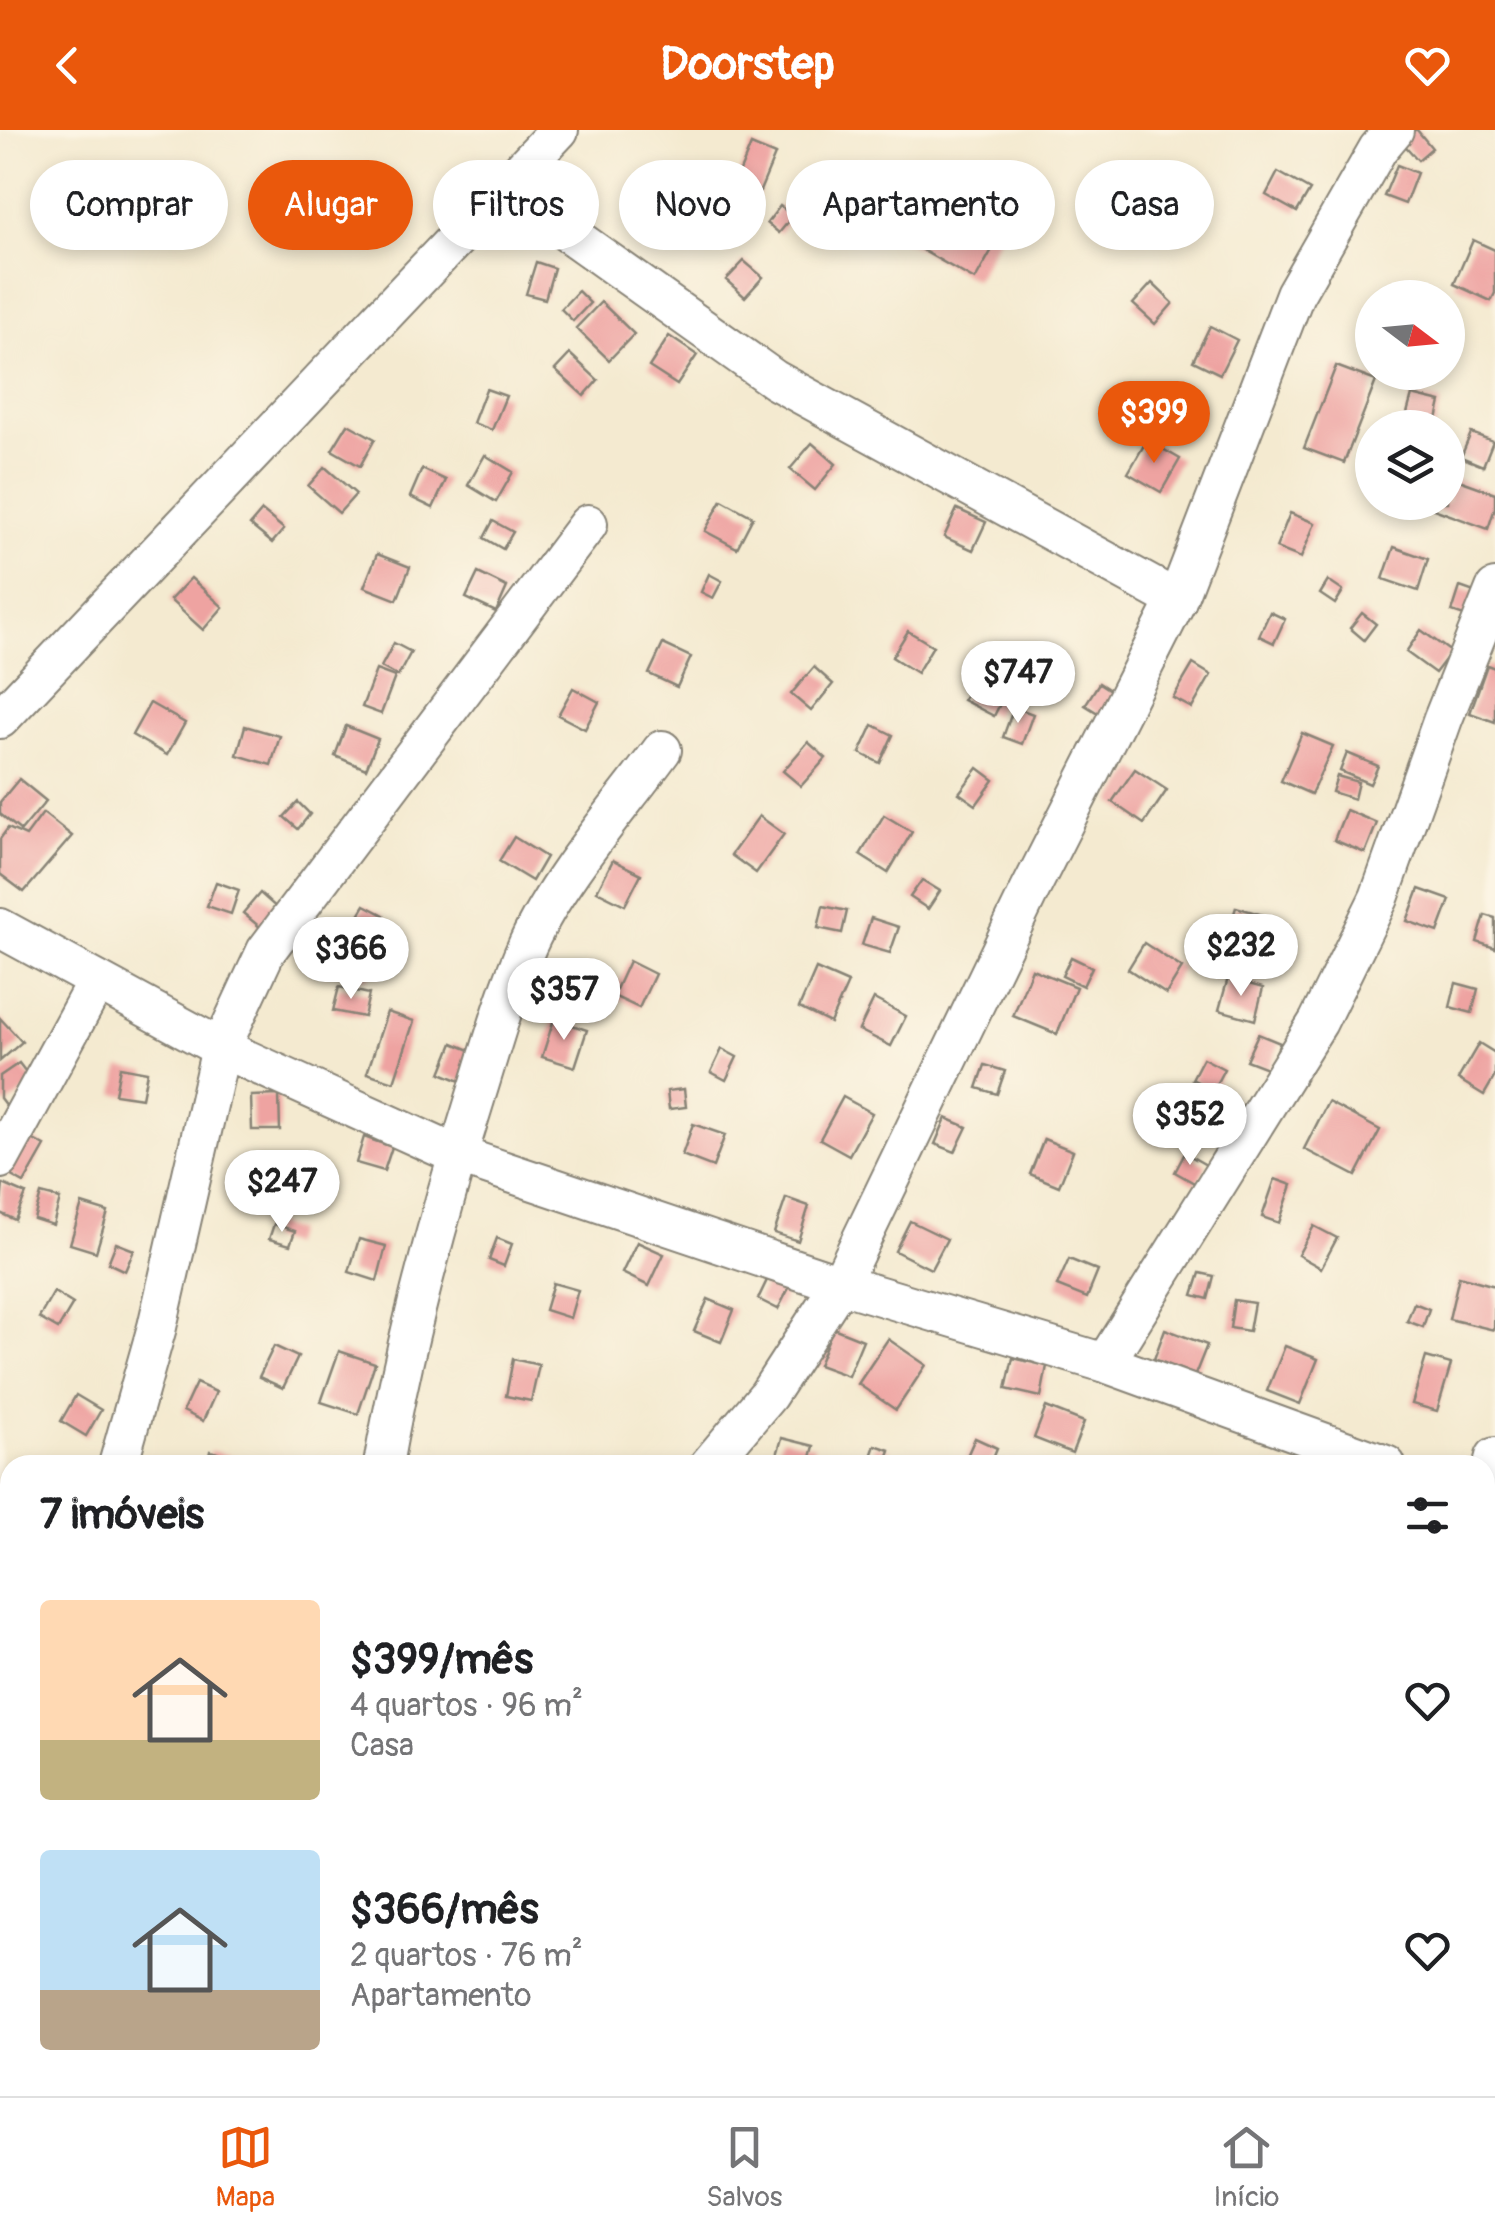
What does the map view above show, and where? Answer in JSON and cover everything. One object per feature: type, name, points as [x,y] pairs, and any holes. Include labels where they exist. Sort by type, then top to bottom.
[{"type":"street","points":[[531,160],[559,130]]},
{"type":"street","points":[[717,1455],[768,1395],[840,1284],[1020,910],[1177,600],[1295,294],[1378,149],[1394,130]]},
{"type":"street","points":[[0,718],[446,250]]},
{"type":"street","points":[[592,250],[775,380],[1177,600]]},
{"type":"street","points":[[121,1455],[157,1326],[220,1048],[266,951],[588,524]]},
{"type":"street","points":[[1105,1362],[1318,1022],[1379,898],[1495,588]]},
{"type":"street","points":[[385,1455],[399,1370],[458,1154],[529,942],[558,892],[662,750]]},
{"type":"street","points":[[0,928],[220,1048],[458,1154],[840,1284],[1105,1362],[1359,1455]]},
{"type":"street","points":[[0,1159],[97,982]]},
{"type":"building","points":[[1410,130],[1417,130],[1432,148],[1418,160],[1399,139]]},
{"type":"building","points":[[751,145],[775,155],[766,177],[766,160],[745,160]]},
{"type":"building","points":[[1397,165],[1417,173],[1405,204],[1384,196]]},
{"type":"building","points":[[1278,172],[1310,190],[1297,212],[1266,195]]},
{"type":"building","points":[[780,206],[786,211],[786,224],[779,233],[767,223]]},
{"type":"building","points":[[1473,240],[1495,250],[1495,293],[1491,301],[1465,289],[1465,280],[1456,280]]},
{"type":"building","points":[[922,250],[992,250],[975,280]]},
{"type":"building","points":[[744,261],[763,277],[745,297],[726,280]]},
{"type":"building","points":[[536,262],[554,268],[545,299],[526,294]]},
{"type":"building","points":[[1152,283],[1173,303],[1155,324],[1133,304]]},
{"type":"building","points":[[578,291],[590,303],[573,321],[561,309]]},
{"type":"building","points":[[601,302],[634,334],[609,360],[576,328]]},
{"type":"building","points":[[1210,326],[1237,340],[1220,374],[1193,361]]},
{"type":"building","points":[[669,336],[697,355],[677,385],[649,367]]},
{"type":"building","points":[[570,354],[598,380],[584,396],[555,370]]},
{"type":"building","points":[[1336,366],[1355,373],[1355,390],[1372,390],[1365,410],[1355,410],[1355,435],[1344,463],[1304,448]]},
{"type":"building","points":[[486,389],[506,396],[492,430],[473,423]]},
{"type":"building","points":[[1412,395],[1441,402],[1439,410],[1408,410]]},
{"type":"building","points":[[348,424],[375,439],[360,466],[332,450]]},
{"type":"building","points":[[1471,433],[1493,441],[1483,466],[1465,459]]},
{"type":"building","points":[[1147,440],[1180,459],[1161,492],[1128,473]]},
{"type":"building","points":[[812,443],[836,464],[815,490],[790,469]]},
{"type":"building","points":[[485,455],[513,472],[496,502],[468,485]]},
{"type":"building","points":[[325,467],[356,494],[339,513],[308,486]]},
{"type":"building","points":[[422,469],[446,480],[433,508],[410,497]]},
{"type":"building","points":[[1465,482],[1495,493],[1488,529],[1463,520]]},
{"type":"building","points":[[722,500],[753,517],[737,548],[705,531]]},
{"type":"building","points":[[957,509],[986,522],[973,550],[944,537]]},
{"type":"building","points":[[262,511],[284,529],[272,543],[250,525]]},
{"type":"building","points":[[1290,513],[1315,523],[1301,558],[1276,548]]},
{"type":"building","points":[[493,521],[513,532],[503,549],[484,538]]},
{"type":"building","points":[[1394,547],[1428,559],[1418,591],[1383,579]]},
{"type":"building","points":[[377,554],[410,567],[397,600],[364,587]]},
{"type":"building","points":[[478,573],[507,587],[496,612],[466,598]]},
{"type":"building","points":[[709,574],[722,581],[713,598],[701,592]]},
{"type":"building","points":[[191,578],[223,607],[203,630],[170,600]]},
{"type":"building","points":[[1328,581],[1343,591],[1335,604],[1320,594]]},
{"type":"building","points":[[1460,587],[1480,594],[1473,619],[1452,612]]},
{"type":"building","points":[[1270,612],[1285,619],[1274,643],[1259,636]]},
{"type":"building","points":[[1362,613],[1376,624],[1364,640],[1350,628]]},
{"type":"building","points":[[1421,630],[1451,652],[1435,673],[1406,652]]},
{"type":"building","points":[[908,631],[933,646],[917,673],[892,657]]},
{"type":"building","points":[[394,643],[411,652],[398,676],[381,667]]},
{"type":"building","points":[[663,644],[691,657],[677,687],[649,674]]},
{"type":"building","points":[[988,650],[1019,666],[994,716],[963,700]]},
{"type":"building","points":[[1193,664],[1211,675],[1192,708],[1173,698]]},
{"type":"building","points":[[1487,665],[1495,668],[1495,722],[1470,713]]},
{"type":"building","points":[[814,667],[833,684],[811,711],[791,694]]},
{"type":"building","points":[[376,670],[395,677],[381,714],[362,707]]},
{"type":"building","points":[[1099,683],[1119,696],[1106,718],[1085,705]]},
{"type":"building","points":[[573,688],[599,702],[585,729],[558,715]]},
{"type":"building","points":[[150,703],[185,723],[167,755],[132,735]]},
{"type":"building","points":[[1014,707],[1033,714],[1022,744],[1003,737]]},
{"type":"building","points":[[873,725],[893,735],[880,763],[860,753]]},
{"type":"building","points":[[245,726],[280,736],[271,765],[237,755]]},
{"type":"building","points":[[346,726],[378,739],[366,769],[335,756]]},
{"type":"building","points":[[1302,733],[1333,746],[1311,794],[1281,781]]},
{"type":"building","points":[[808,742],[826,758],[801,786],[783,771]]},
{"type":"building","points":[[1347,753],[1378,766],[1370,784],[1340,771]]},
{"type":"building","points":[[978,768],[994,780],[976,805],[959,793]]},
{"type":"building","points":[[1135,769],[1167,790],[1144,824],[1112,802]]},
{"type":"building","points":[[1337,776],[1358,782],[1354,799],[1332,792]]},
{"type":"building","points":[[19,779],[46,801],[21,831],[0,814],[0,802]]},
{"type":"building","points":[[298,802],[310,814],[298,829],[284,817]]},
{"type":"building","points":[[1346,810],[1377,823],[1365,853],[1334,840]]},
{"type":"building","points":[[43,813],[72,836],[24,892],[0,874],[0,839],[8,828],[26,836]]},
{"type":"building","points":[[884,815],[912,832],[888,873],[860,855]]},
{"type":"building","points":[[759,816],[784,834],[756,873],[731,855]]},
{"type":"building","points":[[514,837],[546,857],[532,881],[499,861]]},
{"type":"building","points":[[613,860],[641,874],[625,905],[597,891]]},
{"type":"building","points":[[922,880],[940,891],[928,909],[910,897]]},
{"type":"building","points":[[216,882],[239,890],[231,914],[207,906]]},
{"type":"building","points":[[1419,889],[1450,900],[1438,932],[1407,921]]},
{"type":"building","points":[[260,893],[278,909],[261,928],[243,913]]},
{"type":"building","points":[[365,905],[384,915],[366,946],[347,935]]},
{"type":"building","points":[[823,906],[847,911],[842,933],[818,928]]},
{"type":"building","points":[[1236,907],[1270,917],[1255,965],[1222,955]]},
{"type":"building","points":[[1485,915],[1495,918],[1495,948],[1477,942]]},
{"type":"building","points":[[871,918],[899,927],[890,953],[862,945]]},
{"type":"building","points":[[1144,943],[1182,968],[1166,994],[1128,969]]},
{"type":"building","points":[[339,950],[373,959],[368,978],[334,969]]},
{"type":"building","points":[[1071,957],[1092,967],[1083,986],[1062,976]]},
{"type":"building","points":[[629,961],[655,974],[639,1008],[613,996]]},
{"type":"building","points":[[816,969],[848,983],[830,1023],[799,1008]]},
{"type":"building","points":[[1032,969],[1076,987],[1057,1034],[1013,1016]]},
{"type":"building","points":[[1228,978],[1263,988],[1255,1020],[1219,1010]]},
{"type":"building","points":[[1456,983],[1478,989],[1472,1013],[1450,1007]]},
{"type":"building","points":[[339,987],[369,994],[364,1017],[333,1011]]},
{"type":"building","points":[[874,999],[906,1016],[891,1046],[859,1030]]},
{"type":"building","points":[[387,1012],[414,1021],[394,1082],[367,1073]]},
{"type":"building","points":[[0,1018],[22,1042],[0,1061]]},
{"type":"building","points":[[554,1019],[587,1030],[575,1067],[542,1057]]},
{"type":"building","points":[[1258,1034],[1280,1043],[1269,1069],[1246,1060]]},
{"type":"building","points":[[453,1043],[477,1053],[465,1083],[441,1073]]},
{"type":"building","points":[[1479,1043],[1495,1053],[1495,1076],[1484,1095],[1458,1079]]},
{"type":"building","points":[[722,1049],[737,1057],[726,1080],[711,1072]]},
{"type":"building","points":[[1203,1058],[1224,1069],[1213,1090],[1192,1079]]},
{"type":"building","points":[[19,1063],[35,1084],[6,1106],[0,1098],[0,1076]]},
{"type":"building","points":[[985,1065],[1005,1071],[997,1094],[977,1088]]},
{"type":"building","points":[[120,1067],[147,1072],[142,1098],[115,1094]]},
{"type":"building","points":[[684,1089],[686,1107],[669,1109],[667,1091]]},
{"type":"building","points":[[279,1095],[280,1130],[252,1130],[251,1096]]},
{"type":"building","points":[[843,1097],[872,1113],[849,1155],[820,1139]]},
{"type":"building","points":[[1328,1102],[1380,1130],[1356,1176],[1304,1149]]},
{"type":"building","points":[[946,1118],[967,1127],[955,1152],[935,1144]]},
{"type":"building","points":[[693,1124],[725,1135],[713,1167],[682,1155]]},
{"type":"building","points":[[26,1136],[45,1146],[24,1183],[6,1173]]},
{"type":"building","points":[[364,1137],[392,1147],[384,1171],[356,1163]]},
{"type":"building","points":[[1044,1139],[1073,1151],[1059,1186],[1030,1174]]},
{"type":"building","points":[[1185,1153],[1206,1165],[1196,1184],[1175,1172]]},
{"type":"building","points":[[243,1172],[270,1178],[263,1210],[236,1204]]},
{"type":"building","points":[[1275,1179],[1292,1185],[1279,1223],[1262,1217]]},
{"type":"building","points":[[3,1184],[26,1194],[15,1220],[0,1213]]},
{"type":"building","points":[[41,1194],[60,1199],[53,1225],[34,1219]]},
{"type":"building","points":[[786,1198],[809,1206],[798,1241],[774,1233]]},
{"type":"building","points":[[82,1204],[108,1212],[96,1252],[70,1244]]},
{"type":"building","points":[[910,1221],[947,1239],[931,1269],[895,1251]]},
{"type":"building","points":[[274,1224],[295,1231],[290,1245],[269,1239]]},
{"type":"building","points":[[1314,1226],[1337,1238],[1321,1268],[1298,1255]]},
{"type":"building","points":[[497,1238],[512,1244],[504,1266],[489,1260]]},
{"type":"building","points":[[359,1239],[386,1246],[377,1281],[349,1272]]},
{"type":"building","points":[[637,1242],[664,1254],[649,1286],[622,1273]]},
{"type":"building","points":[[116,1243],[134,1250],[125,1271],[108,1263]]},
{"type":"building","points":[[1069,1259],[1098,1271],[1087,1298],[1057,1286]]},
{"type":"building","points":[[1200,1273],[1214,1276],[1208,1299],[1193,1295]]},
{"type":"building","points":[[769,1276],[790,1286],[778,1309],[758,1299]]},
{"type":"building","points":[[1459,1276],[1495,1286],[1494,1330],[1449,1319]]},
{"type":"building","points":[[553,1283],[578,1290],[570,1318],[545,1310]]},
{"type":"building","points":[[54,1292],[73,1304],[58,1329],[39,1318]]},
{"type":"building","points":[[708,1299],[734,1310],[721,1342],[694,1331]]},
{"type":"building","points":[[1234,1300],[1254,1303],[1249,1331],[1230,1328]]},
{"type":"building","points":[[1414,1303],[1429,1309],[1423,1327],[1407,1321]]},
{"type":"building","points":[[833,1328],[863,1340],[848,1376],[818,1365]]},
{"type":"building","points":[[1165,1329],[1207,1345],[1195,1375],[1154,1359]]},
{"type":"building","points":[[888,1339],[926,1365],[896,1410],[858,1384]]},
{"type":"building","points":[[274,1346],[298,1357],[283,1388],[259,1377]]},
{"type":"building","points":[[1285,1346],[1318,1359],[1300,1404],[1267,1391]]},
{"type":"building","points":[[339,1351],[375,1363],[358,1414],[321,1402]]},
{"type":"building","points":[[1426,1357],[1451,1364],[1437,1411],[1412,1404]]},
{"type":"building","points":[[1013,1358],[1047,1366],[1041,1397],[1006,1389]]},
{"type":"building","points":[[513,1359],[539,1365],[531,1401],[506,1396]]},
{"type":"building","points":[[196,1383],[216,1392],[203,1421],[183,1411]]},
{"type":"building","points":[[76,1395],[101,1410],[86,1436],[61,1421]]},
{"type":"building","points":[[1046,1407],[1084,1422],[1072,1453],[1034,1438]]},
{"type":"building","points":[[782,1438],[814,1446],[812,1455],[777,1455]]},
{"type":"building","points":[[975,1438],[997,1448],[994,1455],[967,1455]]},
{"type":"building","points":[[875,1445],[890,1450],[888,1455],[872,1455]]}]
